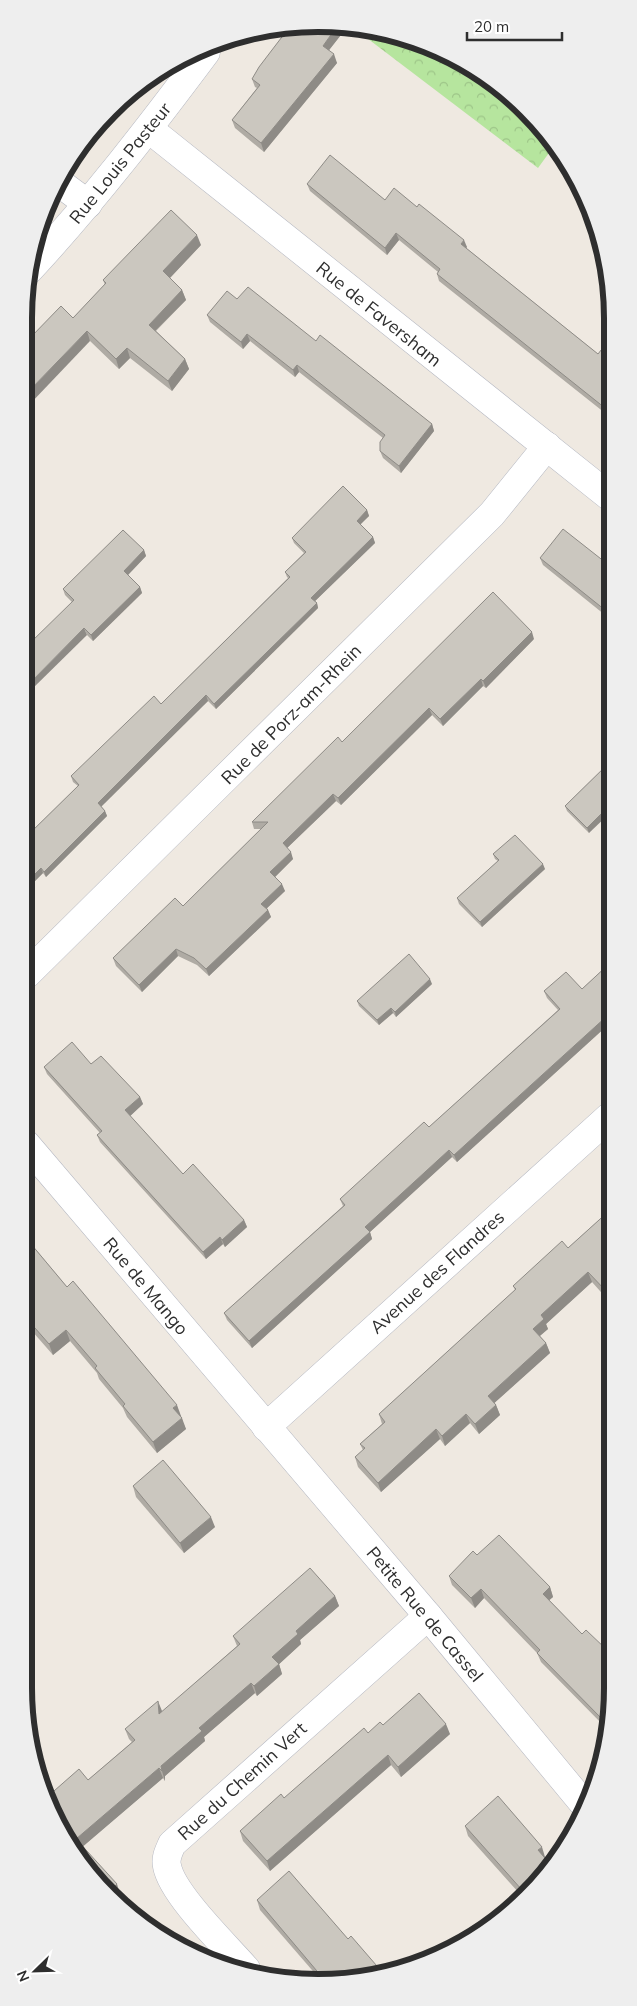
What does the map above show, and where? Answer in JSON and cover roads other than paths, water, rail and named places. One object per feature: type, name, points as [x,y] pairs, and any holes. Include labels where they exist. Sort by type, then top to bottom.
[{"type":"street","name":"Rue Louis Pasteur","points":[[39,260],[88,204],[149,129],[202,57]]},
{"type":"street","name":"Rue de Faversham","points":[[149,129],[604,492]]},
{"type":"street","points":[[65,187],[88,204]]},
{"type":"street","name":"Rue de Porz-am-Rhein","points":[[32,969],[486,520],[547,446]]},
{"type":"street","name":"Avenue des Flandres","points":[[266,1427],[604,1122]]},
{"type":"street","name":"Rue de Mango","points":[[32,1151],[266,1427]]},
{"type":"street","name":"Petite Rue de Cassel","points":[[266,1427],[428,1616],[581,1801]]},
{"type":"street","name":"Rue du Chemin Vert","points":[[241,1963],[175,1887],[166,1864],[167,1854],[172,1844],[428,1616]]}]
